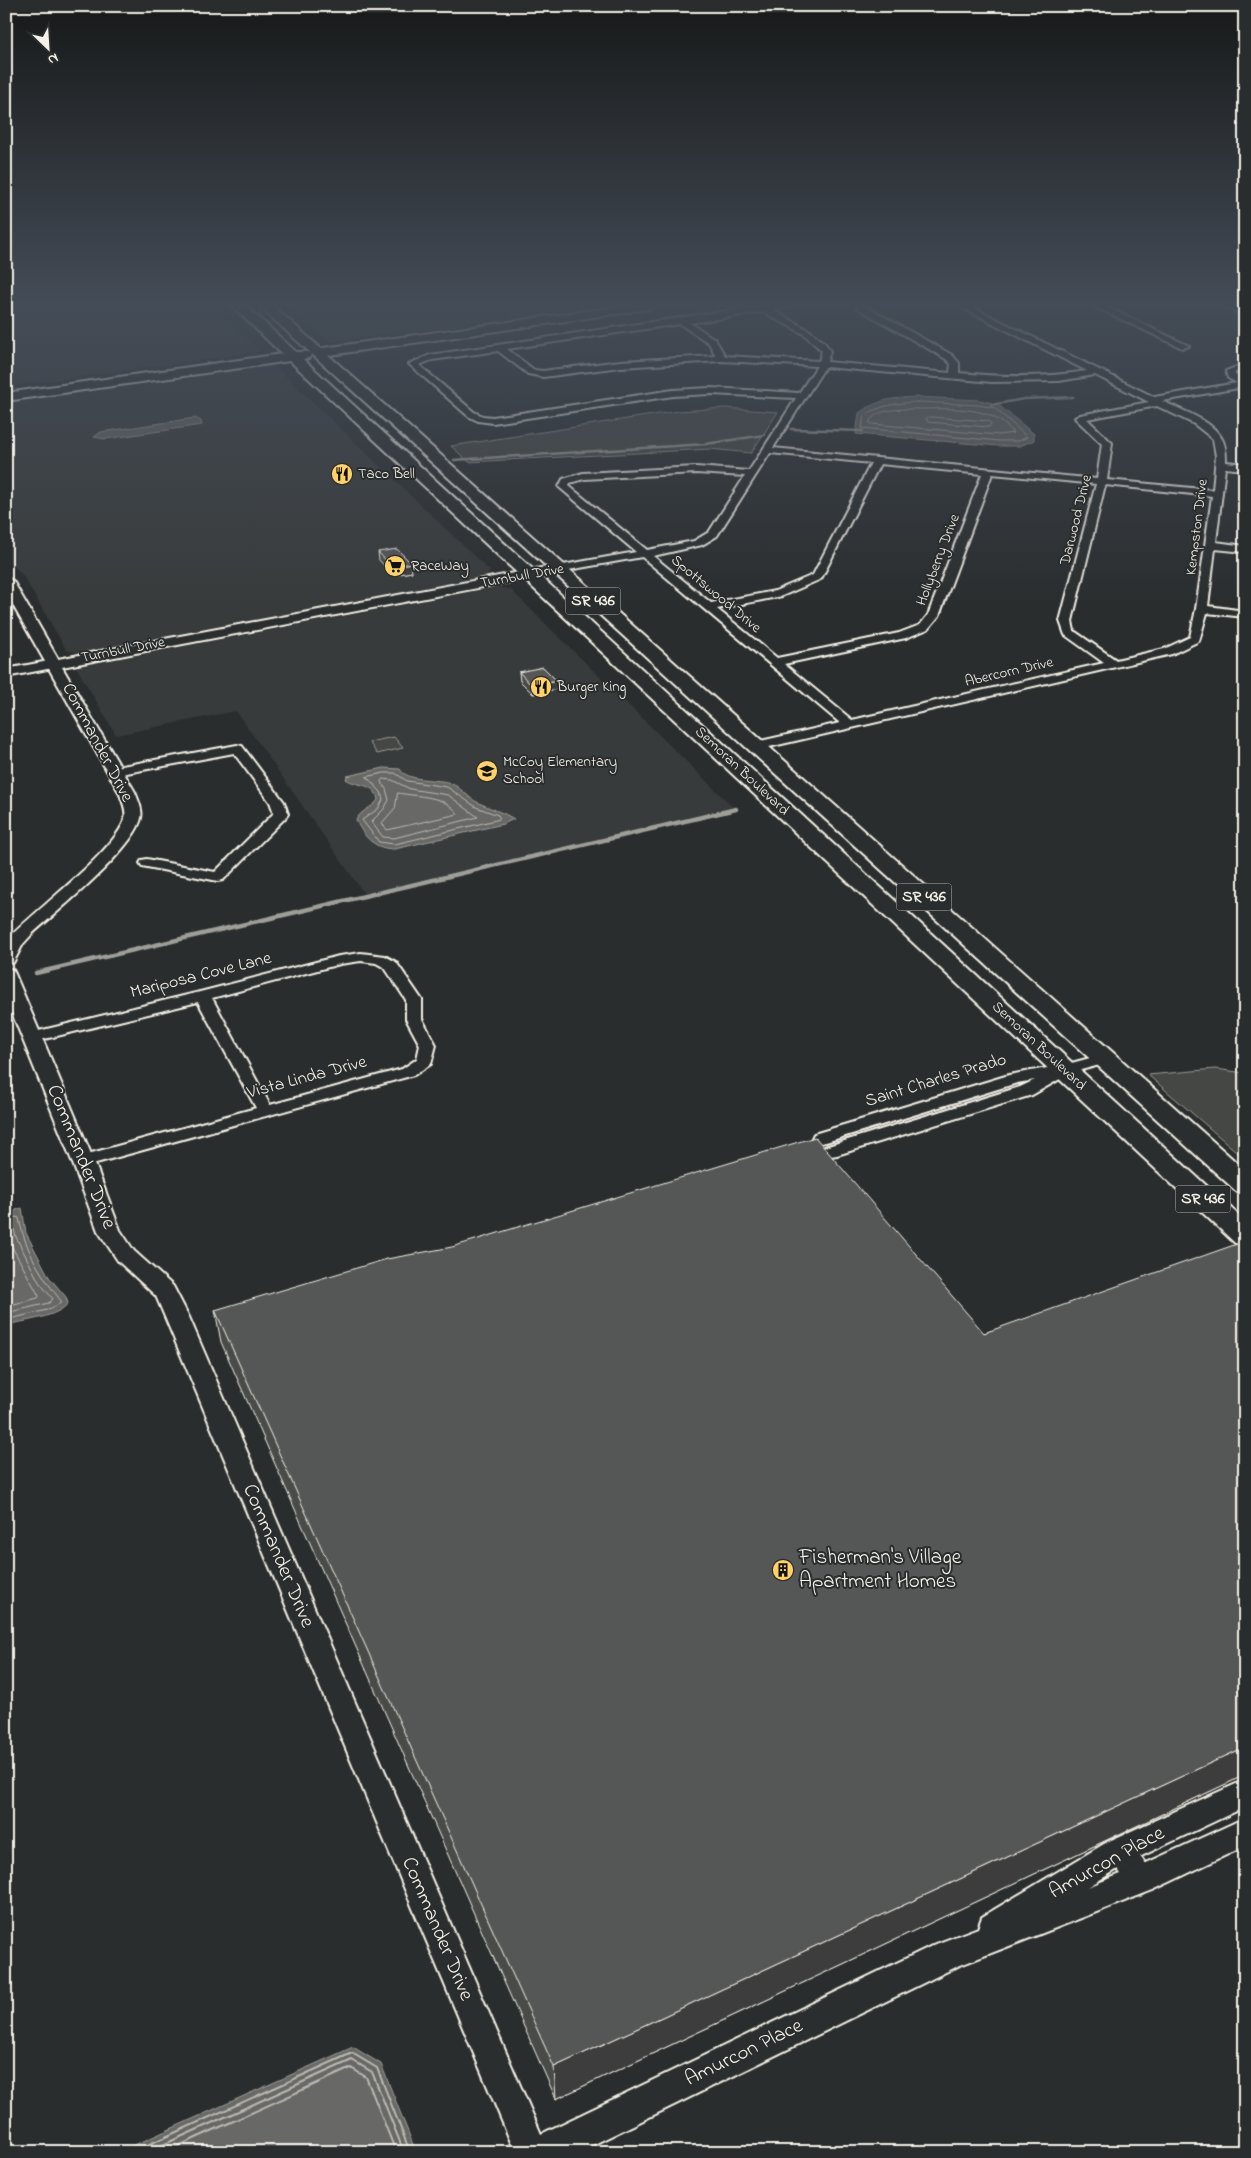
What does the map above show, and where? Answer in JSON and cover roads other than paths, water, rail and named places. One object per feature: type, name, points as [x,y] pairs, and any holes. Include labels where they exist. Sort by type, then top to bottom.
[{"type":"main road","name":"Semoran Boulevard","points":[[346,407],[1245,1237]]},
{"type":"main road","name":"Semoran Boulevard","points":[[376,407],[1245,1185]]},
{"type":"main road","points":[[394,451],[421,456],[440,464]]},
{"type":"main road","points":[[688,721],[720,736],[756,746]]},
{"type":"main road","points":[[726,757],[749,759],[768,765],[795,781]]},
{"type":"street","points":[[462,407],[481,419],[493,420],[583,407]]},
{"type":"street","name":"Turnbull Drive","points":[[6,673],[698,543],[713,534],[795,407]]},
{"type":"street","name":"Darwood Drive","points":[[1115,665],[1069,633],[1066,621],[1105,467],[1107,443],[1080,418],[1130,407]]},
{"type":"street","name":"Kempston Drive","points":[[1166,407],[1215,433],[1222,444],[1202,609]]},
{"type":"street","points":[[767,450],[1216,493]]},
{"type":"street","points":[[708,607],[779,593],[804,585],[818,577],[877,460]]},
{"type":"street","points":[[1220,465],[1245,467]]},
{"type":"street","name":"Spottswood Drive","points":[[752,474],[696,470],[583,476],[566,481],[564,487],[849,724]]},
{"type":"street","name":"Hollyberry Drive","points":[[776,662],[902,636],[924,626],[933,616],[988,471]]},
{"type":"street","points":[[1211,541],[1245,540]]},
{"type":"street","points":[[1211,541],[1245,548]]},
{"type":"street","name":"Commander Drive","points":[[6,581],[116,771],[132,805],[133,819],[127,833],[112,851],[15,942],[6,959]]},
{"type":"street","points":[[1202,609],[1245,614]]},
{"type":"street","name":"Abercorn Drive","points":[[756,746],[1168,652],[1195,639],[1202,609]]},
{"type":"street","points":[[116,771],[237,749],[277,802],[281,814],[218,877],[147,863]]},
{"type":"street","name":"Mariposa Cove Lane","points":[[32,1037],[203,996],[339,960],[362,957],[380,959]]},
{"type":"street","name":"Vista Linda Drive","points":[[83,1161],[408,1072],[425,1061],[428,1046],[414,1019],[414,1000],[391,965],[380,959]]},
{"type":"street","name":"Commander Drive","points":[[6,974],[83,1161],[109,1230],[126,1256],[164,1292],[176,1317],[532,2152]]},
{"type":"street","points":[[203,996],[265,1110]]},
{"type":"street","name":"Saint Charles Prado","points":[[820,1138],[1015,1078],[1065,1070],[1105,1059]]},
{"type":"street","name":"Saint Charles Prado","points":[[831,1151],[1026,1091],[1065,1070]]},
{"type":"street","name":"Amurcon Place","points":[[947,1955],[1120,1851],[1245,1794]]},
{"type":"street","name":"Amurcon Place","points":[[541,2152],[947,1955],[1142,1880],[1245,1831]]},
{"type":"street","points":[[1120,1851],[1142,1880]]},
{"type":"water","points":[[1000,407],[1034,434],[1034,440],[1020,446],[999,446],[856,434],[859,413],[866,408]]},
{"type":"water","points":[[195,418],[201,421],[202,425],[105,439],[94,437],[101,432]]},
{"type":"water","points":[[384,768],[400,769],[403,773],[414,778],[447,782],[460,789],[475,801],[514,819],[503,824],[395,849],[376,845],[363,832],[356,820],[360,814],[378,800],[376,794],[369,788],[346,779],[347,776]]},
{"type":"water","points":[[22,1208],[26,1233],[49,1277],[66,1297],[68,1303],[57,1312],[49,1315],[6,1325],[6,1219],[16,1210]]},
{"type":"water","points":[[353,2047],[381,2064],[416,2152],[119,2152]]},
{"type":"waterway","points":[[791,429],[863,431]]},
{"type":"waterway","points":[[454,460],[706,444],[764,435]]},
{"type":"waterway","points":[[36,973],[736,809]]},
{"type":"place","name":"Taco Bell","points":[[342,474]]},
{"type":"place","name":"RaceWay","points":[[395,566]]},
{"type":"place","name":"Burger King","points":[[541,687]]},
{"type":"place","name":"McCoy Elementary School","points":[[487,771]]},
{"type":"place","name":"Fisherman's Village Apartment Homes","points":[[783,1570]]}]
